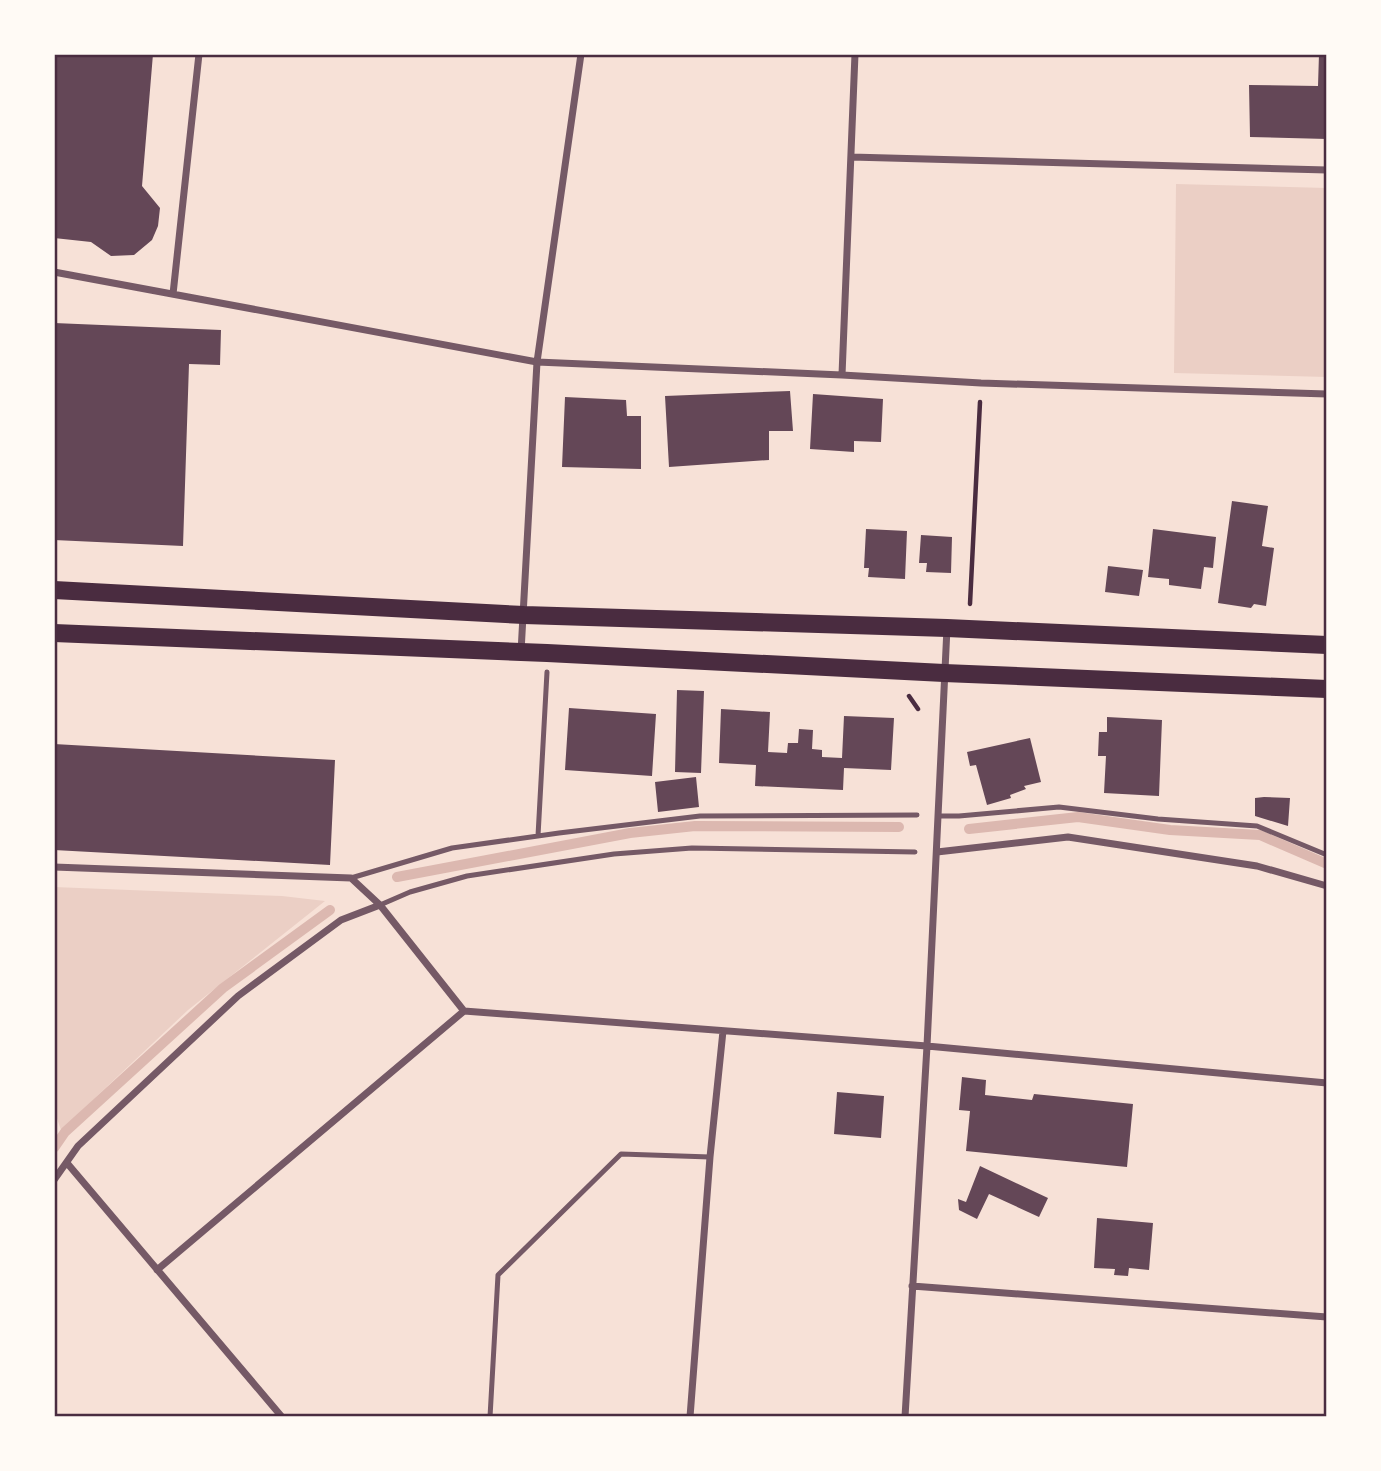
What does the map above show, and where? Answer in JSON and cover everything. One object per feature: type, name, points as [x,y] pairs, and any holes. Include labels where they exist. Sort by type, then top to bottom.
[{"type":"main road","points":[[54,590],[524,615],[947,628],[1327,645]]},
{"type":"main road","points":[[54,633],[1327,689]]},
{"type":"street","points":[[173,294],[199,54]]},
{"type":"street","points":[[521,652],[537,362],[581,54]]},
{"type":"street","points":[[842,375],[855,54]]},
{"type":"street","points":[[851,157],[1327,170]]},
{"type":"street","points":[[54,272],[537,362],[981,383],[1327,394]]},
{"type":"street","points":[[905,1417],[927,1046],[947,628]]},
{"type":"street","points":[[937,852],[1068,837],[1256,866],[1327,886]]},
{"type":"street","points":[[54,867],[352,878],[380,905],[464,1011]]},
{"type":"street","points":[[54,1180],[78,1146],[238,996],[341,920],[380,905]]},
{"type":"street","points":[[157,1270],[464,1011],[927,1046],[1327,1083]]},
{"type":"street","points":[[690,1417],[710,1157],[723,1031]]},
{"type":"street","points":[[67,1163],[282,1417]]},
{"type":"street","points":[[912,1286],[1327,1317]]},
{"type":"lane","points":[[538,836],[547,673]]},
{"type":"lane","points":[[939,816],[1059,807],[1158,819],[1257,826],[1327,855]]},
{"type":"lane","points":[[352,878],[452,848],[700,816],[917,815]]},
{"type":"lane","points":[[380,905],[410,892],[467,876],[614,854],[692,849],[915,852]]},
{"type":"lane","points":[[489,1417],[498,1275],[621,1154],[710,1157]]},
{"type":"path","points":[[970,604],[981,383]]},
{"type":"shaded area","points":[[1176,184],[1327,188],[1327,377],[1174,373]]},
{"type":"shaded area","points":[[54,887],[282,896],[325,901],[188,1010],[61,1130],[54,1110]]},
{"type":"building","points":[[54,54],[153,54],[142,186],[160,208],[158,226],[152,240],[134,255],[111,256],[91,242],[54,238]]},
{"type":"building","points":[[1319,54],[1327,54],[1327,139],[1250,137],[1249,85],[1318,86]]},
{"type":"building","points":[[54,323],[221,330],[220,365],[189,364],[183,546],[54,540]]},
{"type":"building","points":[[790,391],[793,431],[769,431],[769,460],[669,467],[665,396]]},
{"type":"building","points":[[813,394],[883,399],[881,442],[854,441],[854,452],[810,449]]},
{"type":"building","points":[[565,397],[626,400],[627,416],[641,416],[641,469],[562,467]]},
{"type":"building","points":[[1232,501],[1268,506],[1262,546],[1274,548],[1266,606],[1254,604],[1251,608],[1218,603]]},
{"type":"building","points":[[866,529],[907,531],[905,579],[868,577],[869,568],[864,568]]},
{"type":"building","points":[[1153,529],[1216,537],[1213,568],[1204,567],[1201,589],[1169,585],[1169,579],[1148,577]]},
{"type":"building","points":[[921,535],[952,537],[951,573],[926,572],[927,563],[919,563]]},
{"type":"building","points":[[1108,566],[1143,570],[1139,596],[1105,592]]},
{"type":"building","points":[[677,690],[704,691],[701,773],[675,772]]},
{"type":"building","points":[[569,708],[656,714],[652,776],[565,770]]},
{"type":"building","points":[[721,709],[770,712],[768,752],[787,753],[788,743],[798,743],[799,729],[813,730],[812,749],[822,750],[822,757],[842,758],[844,716],[894,718],[891,770],[844,768],[843,790],[755,786],[756,765],[719,763]]},
{"type":"building","points":[[1107,717],[1162,720],[1159,796],[1104,793],[1106,756],[1098,756],[1099,732],[1107,732]]},
{"type":"building","points":[[1030,738],[1041,782],[1024,786],[1026,789],[1010,795],[1011,798],[987,805],[976,765],[970,766],[967,752]]},
{"type":"building","points":[[54,744],[335,760],[330,865],[54,850]]},
{"type":"building","points":[[696,777],[699,807],[658,812],[655,782]]},
{"type":"building","points":[[1255,798],[1290,798],[1288,826],[1255,816]]},
{"type":"building","points":[[962,1077],[986,1080],[985,1095],[1032,1100],[1034,1094],[1133,1104],[1127,1167],[966,1151],[970,1111],[959,1110]]},
{"type":"building","points":[[837,1092],[884,1096],[881,1138],[834,1134]]},
{"type":"building","points":[[980,1166],[1048,1198],[1039,1217],[989,1194],[977,1219],[959,1210],[958,1199],[966,1202]]},
{"type":"building","points":[[1097,1218],[1153,1223],[1149,1270],[1129,1268],[1128,1276],[1114,1275],[1115,1269],[1094,1268]]},
{"type":"waterway","points":[[969,829],[1078,817],[1170,830],[1260,835],[1327,864]]},
{"type":"waterway","points":[[397,877],[630,833],[695,826],[899,827]]},
{"type":"waterway","points":[[54,1148],[65,1132],[223,988],[330,910]]}]
